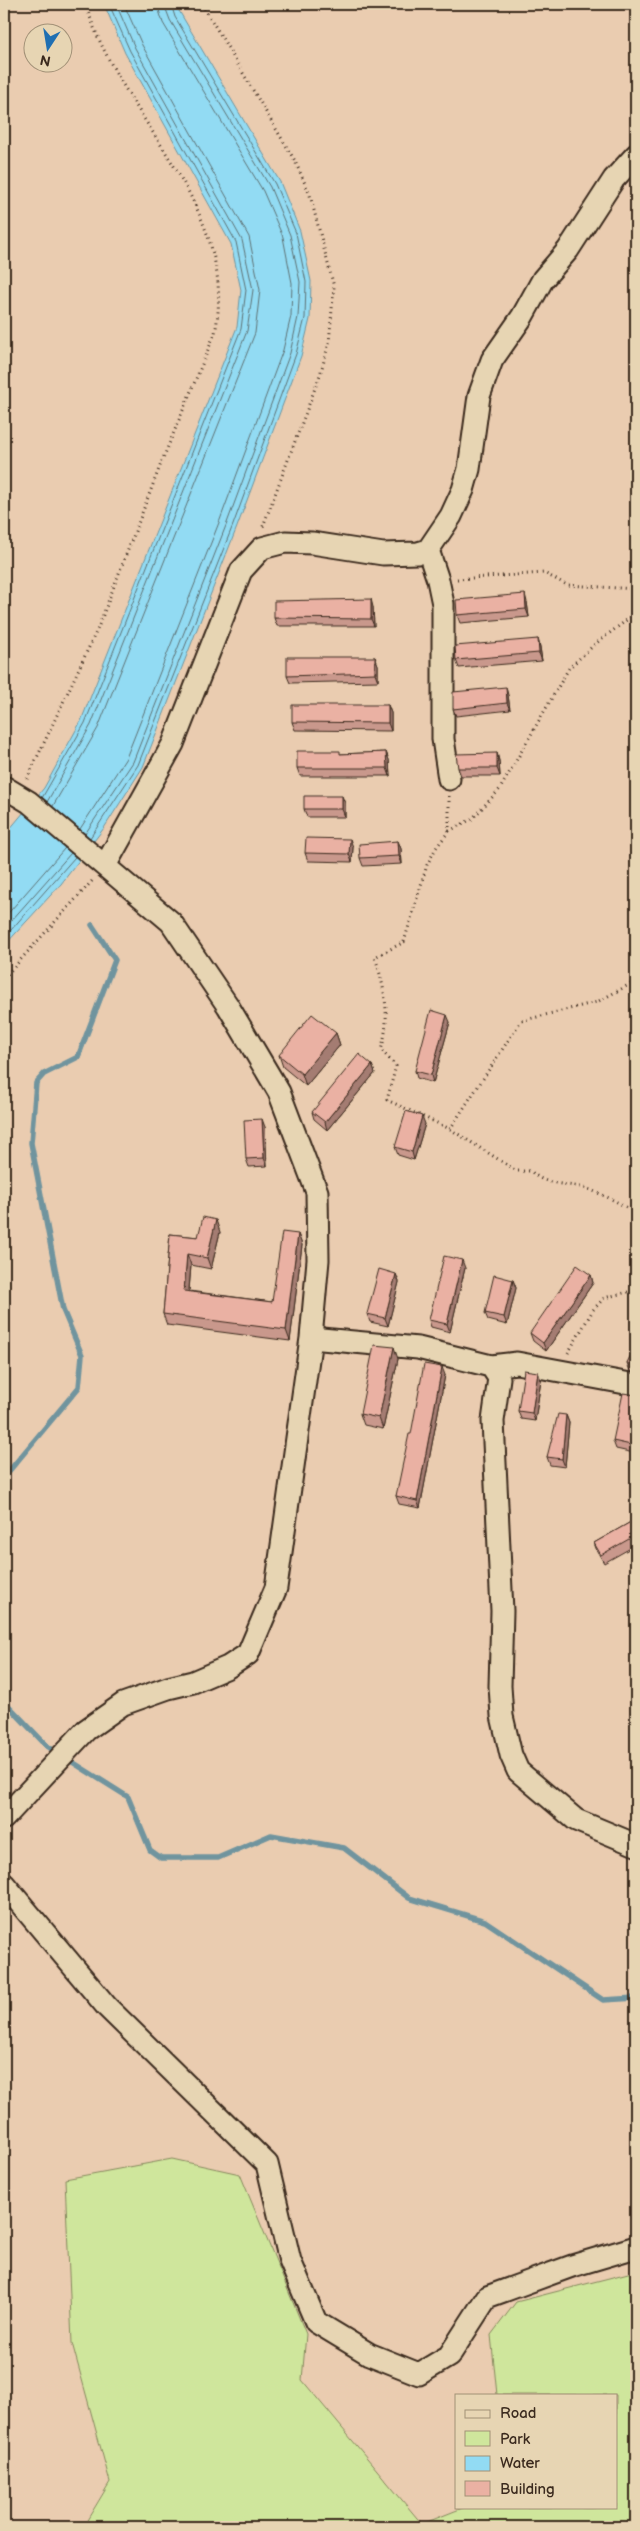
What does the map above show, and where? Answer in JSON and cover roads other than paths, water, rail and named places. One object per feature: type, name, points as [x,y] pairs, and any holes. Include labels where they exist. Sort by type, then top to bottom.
[{"type":"street","points":[[101,861],[173,744],[241,571],[253,556],[262,548],[285,542],[312,542],[383,554],[418,553],[428,550],[451,516],[463,490],[469,469],[478,396],[492,360],[522,316],[543,279],[568,250],[614,178],[636,155]]},
{"type":"street","points":[[428,550],[438,580],[443,604],[443,739],[449,779]]},
{"type":"street","points":[[4,1818],[86,1730],[123,1704],[168,1688],[193,1682],[228,1667],[248,1654],[276,1588],[311,1338],[318,1260],[317,1192],[279,1092],[228,1006],[171,922],[101,861],[18,795]]},
{"type":"street","points":[[311,1338],[418,1348],[491,1366],[516,1363],[636,1385]]},
{"type":"street","points":[[491,1366],[499,1378],[493,1421],[502,1601],[500,1686],[502,1716],[511,1755],[518,1771],[576,1820],[636,1845]]},
{"type":"street","points":[[4,1884],[107,2007],[267,2164],[290,2261],[316,2322],[369,2354],[419,2374],[449,2356],[487,2296],[572,2266],[636,2247]]},
{"type":"water","points":[[104,4],[175,4],[280,182],[300,231],[311,281],[310,319],[301,356],[237,527],[143,767],[104,828],[61,884],[4,946],[4,836],[44,788],[81,721],[237,327],[241,290],[231,244],[125,53]]},
{"type":"waterway","points":[[4,1477],[79,1387],[82,1355],[63,1310],[31,1143],[36,1083],[44,1074],[78,1057],[115,960],[92,925]]},
{"type":"waterway","points":[[4,1701],[47,1746],[58,1753]]},
{"type":"waterway","points":[[66,1758],[128,1797],[150,1850],[161,1858],[218,1858],[271,1835],[344,1848],[409,1898],[485,1921],[603,2000],[636,1998]]}]
